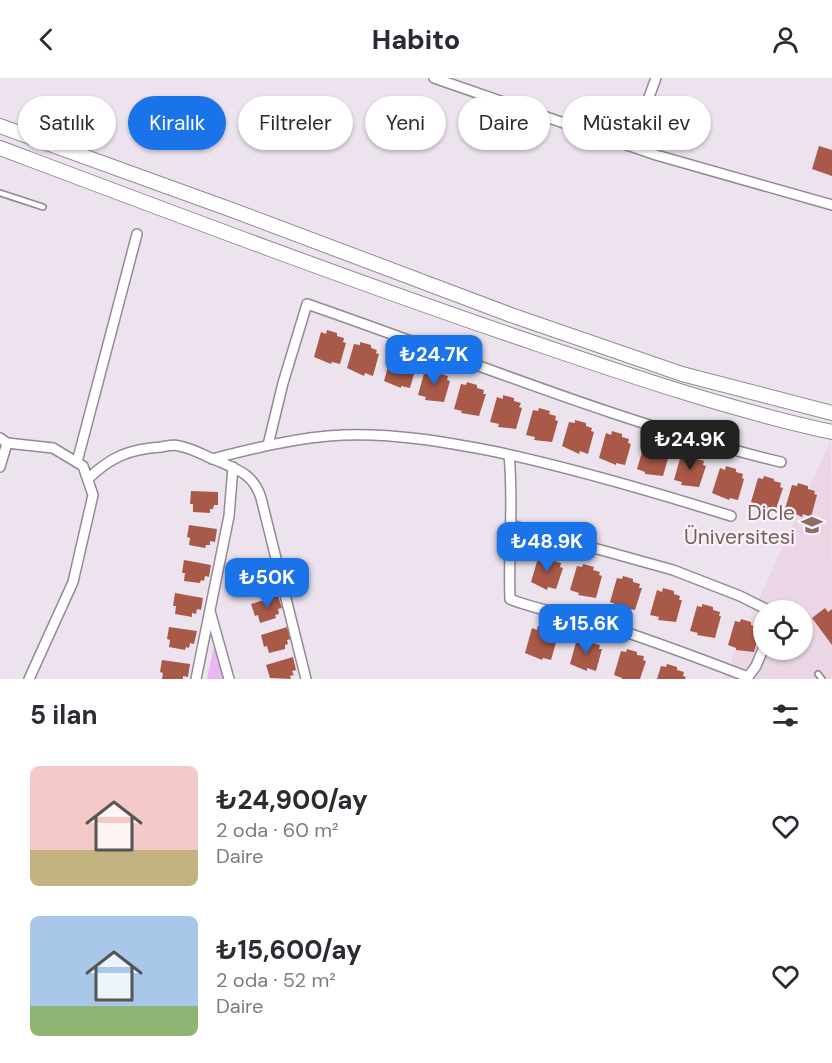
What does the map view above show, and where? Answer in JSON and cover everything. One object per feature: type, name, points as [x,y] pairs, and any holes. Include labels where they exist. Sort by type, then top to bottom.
[{"type":"street","points":[[434,78],[562,123]]},
{"type":"street","points":[[649,96],[656,78]]},
{"type":"street","points":[[0,126],[522,319],[682,374],[832,412]]},
{"type":"street","points":[[0,148],[369,285],[671,390],[832,432]]},
{"type":"street","points":[[641,150],[832,205]]},
{"type":"street","points":[[77,462],[136,234]]},
{"type":"street","points":[[268,446],[283,383],[307,304],[603,411],[684,437],[781,462]]},
{"type":"street","points":[[212,459],[268,446],[343,435],[415,439],[509,455],[632,485],[731,516]]},
{"type":"street","points":[[0,467],[3,441],[53,448],[83,466],[93,495],[73,582],[29,679]]},
{"type":"street","points":[[87,479],[102,465],[140,448],[178,445],[233,467],[249,477],[257,485],[306,679]]},
{"type":"street","points":[[509,455],[512,488],[508,564],[510,599],[657,642],[748,677],[759,660]]},
{"type":"street","points":[[196,679],[229,516],[233,467]]},
{"type":"street","points":[[511,525],[674,570],[753,602]]},
{"type":"street","points":[[209,609],[230,679]]},
{"type":"lane","points":[[0,193],[43,207]]},
{"type":"lane","points":[[818,674],[822,679]]},
{"type":"shaded area","name":"Dicle Üniversitesi","points":[[831,440],[832,679],[723,679],[753,613],[753,660],[813,660],[813,600],[759,600]]},
{"type":"shaded area","points":[[215,641],[223,679],[207,679]]},
{"type":"building","points":[[819,146],[832,150],[832,176],[812,169]]},
{"type":"building","points":[[327,330],[337,333],[337,336],[344,338],[343,342],[346,343],[340,364],[332,362],[331,364],[314,357],[321,332],[326,334]]},
{"type":"building","points":[[360,342],[371,345],[371,348],[377,350],[376,353],[379,354],[373,376],[365,373],[364,376],[347,368],[354,344],[360,345]]},
{"type":"building","points":[[397,354],[407,357],[407,360],[414,362],[413,366],[416,367],[410,388],[401,386],[401,388],[384,381],[391,356],[396,358]]},
{"type":"building","points":[[431,368],[441,371],[441,374],[448,376],[447,380],[450,381],[444,402],[425,400],[426,397],[418,395],[425,370],[430,372]]},
{"type":"building","points":[[467,382],[477,385],[477,388],[484,390],[483,394],[486,394],[479,416],[461,413],[462,411],[454,409],[461,384],[466,385]]},
{"type":"building","points":[[503,395],[521,403],[519,407],[522,408],[516,429],[498,427],[499,424],[490,422],[497,397],[503,399]]},
{"type":"building","points":[[539,408],[550,411],[549,414],[556,416],[555,420],[558,421],[552,442],[534,440],[535,437],[526,435],[533,410],[538,411]]},
{"type":"building","points":[[575,420],[586,423],[586,426],[592,428],[591,431],[594,432],[588,454],[580,451],[579,454],[562,446],[569,422],[575,423]]},
{"type":"building","points":[[612,431],[622,434],[622,437],[629,439],[628,443],[631,444],[625,465],[616,463],[616,465],[599,458],[606,433],[611,435]]},
{"type":"building","points":[[650,443],[667,450],[666,454],[669,455],[663,476],[645,474],[637,469],[644,445],[649,446]]},
{"type":"building","points":[[687,453],[697,456],[697,459],[704,461],[703,465],[706,466],[699,487],[681,485],[682,482],[674,480],[681,455],[686,457]]},
{"type":"building","points":[[726,466],[743,474],[744,479],[738,500],[730,498],[729,500],[712,493],[720,468],[725,470]]},
{"type":"building","points":[[764,476],[781,483],[780,487],[783,488],[776,509],[768,507],[767,510],[751,502],[758,478],[763,479]]},
{"type":"building","points":[[798,483],[808,486],[808,489],[815,491],[814,494],[817,495],[811,517],[803,514],[802,517],[785,509],[792,485],[797,486]]},
{"type":"building","points":[[191,491],[218,492],[218,505],[210,509],[210,513],[193,512],[193,504],[190,504]]},
{"type":"building","points":[[189,525],[217,529],[215,542],[210,541],[210,545],[206,545],[205,548],[189,545],[190,538],[187,537]]},
{"type":"building","points":[[544,556],[561,563],[560,567],[563,568],[556,589],[548,587],[547,590],[531,582],[538,558],[543,559]]},
{"type":"building","points":[[184,560],[211,565],[209,577],[205,576],[204,581],[201,580],[200,583],[184,581],[185,573],[182,573]]},
{"type":"building","points":[[583,564],[594,567],[593,570],[600,572],[599,575],[602,576],[596,598],[578,595],[579,593],[570,590],[577,566],[582,567]]},
{"type":"building","points":[[623,576],[633,579],[633,582],[640,584],[639,588],[642,588],[635,610],[617,607],[618,605],[610,602],[617,578],[622,579]]},
{"type":"building","points":[[663,588],[674,591],[674,594],[680,596],[679,600],[682,600],[676,622],[658,620],[659,617],[650,615],[657,590],[662,592]]},
{"type":"building","points":[[175,593],[203,598],[201,610],[197,609],[196,614],[192,613],[192,617],[175,614],[176,606],[173,606]]},
{"type":"building","points":[[278,596],[282,608],[278,609],[279,614],[275,615],[276,618],[260,623],[251,604]]},
{"type":"building","points":[[702,604],[720,612],[715,638],[697,635],[698,633],[690,631],[697,606],[702,607]]},
{"type":"building","points":[[825,608],[828,612],[832,609],[832,645],[813,619]]},
{"type":"building","points":[[741,619],[751,622],[753,626],[753,652],[736,650],[728,645],[735,621],[740,622]]},
{"type":"building","points":[[538,626],[549,629],[548,632],[555,634],[554,638],[557,639],[551,660],[543,658],[542,660],[525,653],[532,628],[537,630]]},
{"type":"building","points":[[169,627],[197,631],[194,644],[190,643],[189,648],[186,647],[185,650],[169,647],[170,640],[167,639]]},
{"type":"building","points":[[287,627],[291,639],[287,640],[288,644],[285,645],[285,649],[269,653],[267,646],[264,647],[261,635]]},
{"type":"building","points":[[583,637],[593,640],[593,643],[600,645],[599,649],[602,649],[596,671],[587,668],[587,671],[570,664],[577,639],[582,640]]},
{"type":"building","points":[[627,649],[644,656],[643,660],[646,661],[640,679],[622,679],[614,675],[621,651],[626,652]]},
{"type":"building","points":[[293,657],[296,670],[292,671],[294,675],[290,676],[291,679],[270,678],[266,665]]},
{"type":"building","points":[[162,660],[190,664],[188,677],[162,679],[163,673],[160,672]]},
{"type":"building","points":[[667,664],[684,672],[685,679],[657,679],[661,666],[666,667]]},
{"type":"place","name":"Dicle Üniversitesi","points":[[812,525]]}]
